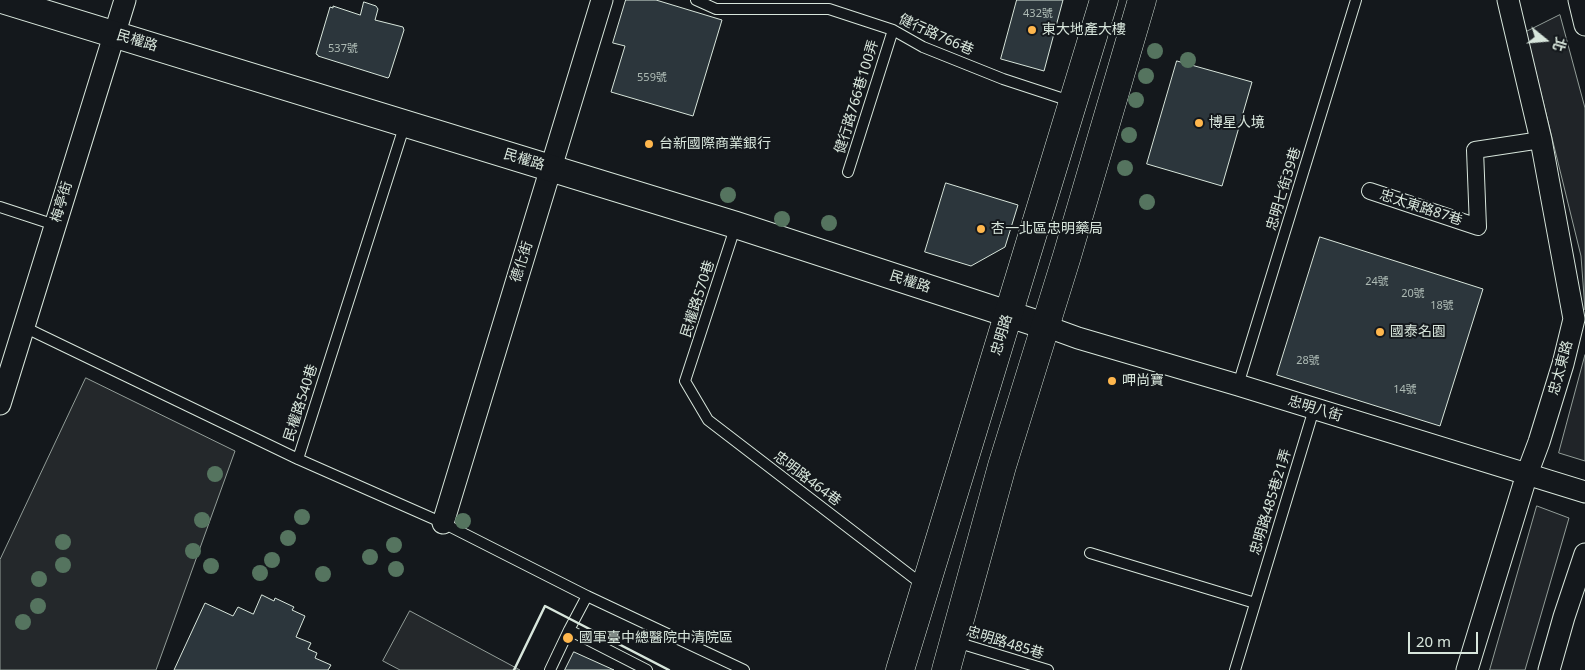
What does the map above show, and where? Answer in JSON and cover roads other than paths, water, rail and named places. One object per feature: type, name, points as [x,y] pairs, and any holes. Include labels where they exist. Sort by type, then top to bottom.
[{"type":"main road","name":"忠明路","points":[[900,670],[1104,0]]},
{"type":"main road","points":[[946,670],[1002,466],[1067,256],[1142,0]]},
{"type":"street","name":"民權路","points":[[2,0],[736,224],[1045,326]]},
{"type":"street","name":"梅亭街","points":[[0,404],[4,378],[24,327],[124,0]]},
{"type":"street","name":"德化街","points":[[443,523],[602,0]]},
{"type":"street","name":"忠太東路","points":[[1467,670],[1563,364],[1574,319],[1541,140],[1508,0]]},
{"type":"street","points":[[1580,1],[1585,25]]},
{"type":"street","name":"忠太東路87巷","points":[[1370,192],[1478,227],[1475,150],[1541,140]]},
{"type":"street","name":"忠明八街","points":[[1045,326],[1078,338],[1238,385],[1585,492]]},
{"type":"street","points":[[1550,670],[1564,617],[1585,554]]},
{"type":"lane","name":"健行路766巷","points":[[696,0],[717,5],[829,9],[893,30],[923,47],[1003,79],[1074,102]]},
{"type":"lane","name":"忠明七街39巷","points":[[1238,385],[1356,0]]},
{"type":"lane","name":"健行路766巷100弄","points":[[848,172],[893,30]]},
{"type":"lane","name":"民權路540巷","points":[[24,327],[298,459],[406,123]]},
{"type":"lane","points":[[0,208],[55,225]]},
{"type":"lane","name":"民權路570巷","points":[[685,381],[736,224]]},
{"type":"lane","name":"忠明路464巷","points":[[685,381],[708,420],[926,587]]},
{"type":"lane","name":"忠明路485巷21弄","points":[[1236,670],[1314,409]]},
{"type":"lane","points":[[298,459],[443,523],[587,596],[744,670]]},
{"type":"lane","points":[[1090,553],[1255,603]]},
{"type":"lane","points":[[550,670],[587,596]]},
{"type":"lane","points":[[569,630],[647,670]]},
{"type":"lane","name":"忠明路485巷","points":[[954,641],[1048,670]]},
{"type":"place","name":"東大地產大樓","points":[[1032,30]]},
{"type":"place","name":"博星人境","points":[[1199,123]]},
{"type":"place","name":"台新國際商業銀行","points":[[649,144]]},
{"type":"place","name":"杏一北區忠明藥局","points":[[981,229]]},
{"type":"place","name":"國泰名園","points":[[1380,332]]},
{"type":"place","name":"呷尚寶","points":[[1112,381]]},
{"type":"place","name":"國軍臺中總醫院中清院區","points":[[568,638]]}]
